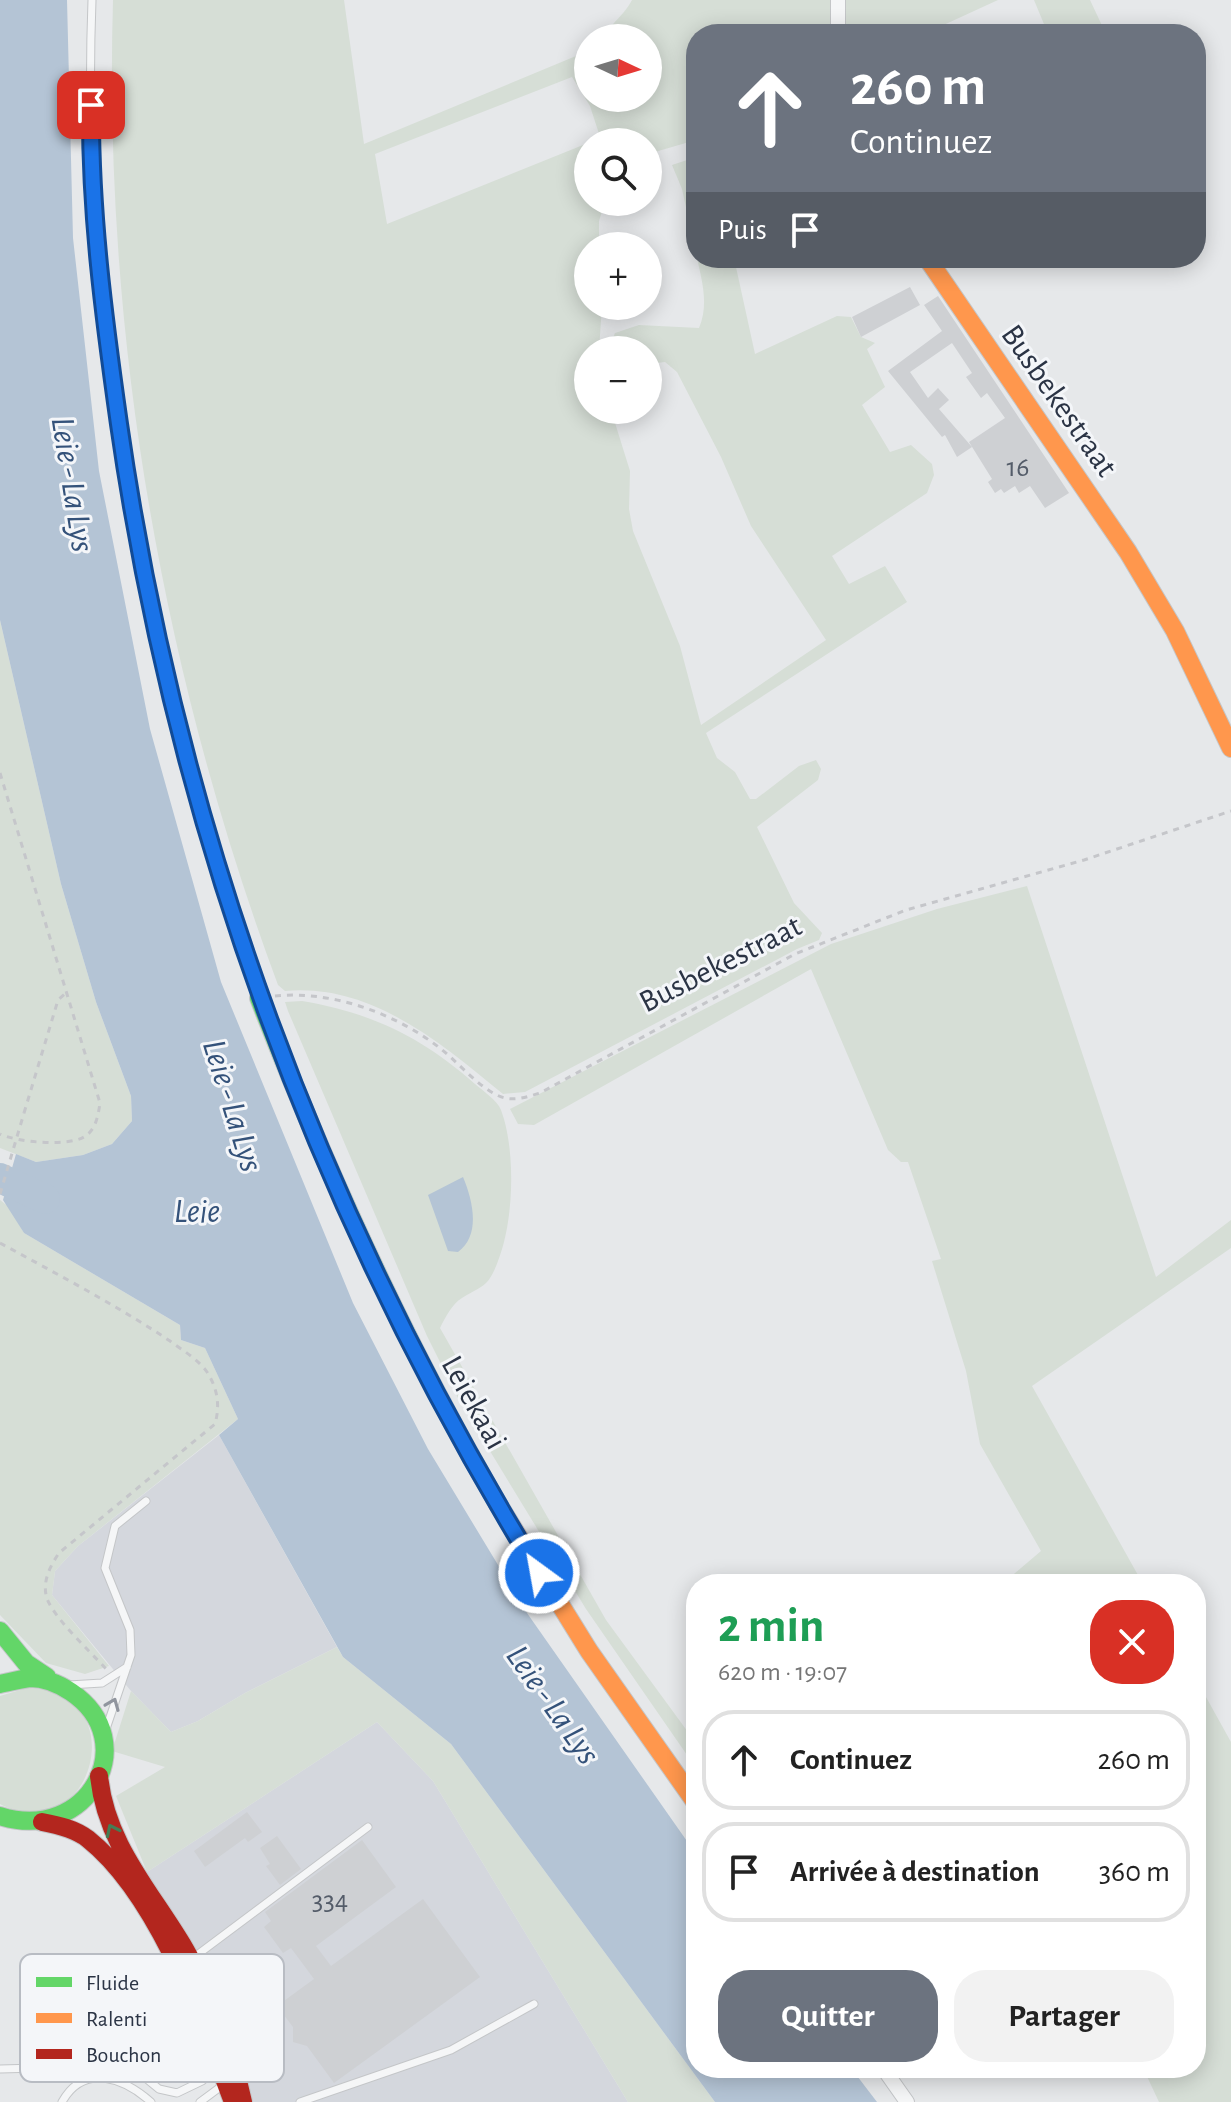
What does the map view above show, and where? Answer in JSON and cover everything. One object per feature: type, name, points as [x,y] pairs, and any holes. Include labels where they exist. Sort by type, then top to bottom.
[{"type":"street","points":[[838,0],[838,24]]},
{"type":"street","name":"Busbekestraat","points":[[934,268],[1128,552],[1175,631],[1231,748]]},
{"type":"street","name":"Leiekaai","points":[[259,998],[337,1192],[430,1384],[556,1600],[686,1788]]},
{"type":"street","points":[[0,1631],[26,1663],[88,1705],[99,1723],[104,1745],[99,1776],[101,1801],[111,1829],[187,1954]]},
{"type":"street","points":[[0,1684],[32,1677],[58,1682]]},
{"type":"street","points":[[0,1834],[73,1810],[88,1795],[99,1776]]},
{"type":"street","points":[[0,1816],[71,1829],[88,1839],[128,1883],[169,1954]]},
{"type":"street","points":[[890,2078],[907,2102]]},
{"type":"street","points":[[225,2082],[233,2102]]},
{"type":"street","points":[[238,2082],[243,2102]]},
{"type":"lane","points":[[92,0],[91,159],[103,304],[132,517],[185,755],[211,851],[259,998]]},
{"type":"lane","points":[[104,1745],[108,1716],[129,1665],[130,1630],[105,1568],[115,1526],[146,1501]]},
{"type":"lane","points":[[58,1682],[90,1686],[102,1683],[129,1665]]},
{"type":"lane","points":[[199,1954],[368,1827]]},
{"type":"lane","points":[[300,2102],[451,2050],[534,2004]]},
{"type":"lane","points":[[0,2069],[20,2068]]},
{"type":"lane","points":[[62,2102],[68,2092],[91,2082]]},
{"type":"lane","points":[[119,2082],[131,2085],[151,2102]]},
{"type":"lane","points":[[150,2082],[159,2089],[177,2093],[200,2082]]},
{"type":"lane","points":[[200,2102],[219,2090],[220,2082]]},
{"type":"path","points":[[0,773],[66,993],[96,1081],[100,1103],[97,1123],[84,1137],[64,1141],[8,1138],[0,1134]]},
{"type":"path","name":"Busbekestraat","points":[[259,998],[289,995],[317,997],[374,1011],[438,1046],[501,1098],[522,1099],[540,1093],[795,954],[906,910],[1084,860],[1231,811]]},
{"type":"path","points":[[0,1194],[58,1000],[66,993]]},
{"type":"path","points":[[0,1243],[139,1321],[191,1356],[207,1371],[216,1390],[219,1409],[215,1424],[59,1553],[47,1573],[46,1596],[53,1609],[113,1676]]},
{"type":"shaded area","points":[[113,0],[344,0],[364,144],[574,57],[574,80],[572,77],[375,154],[387,224],[574,149],[574,216],[601,216],[599,232],[574,232],[574,320],[601,320],[600,336],[574,336],[574,424],[615,424],[630,471],[629,509],[633,531],[680,646],[701,725],[826,640],[751,526],[721,457],[677,372],[662,362],[662,336],[614,336],[639,325],[699,328],[704,302],[699,268],[736,268],[755,354],[837,316],[851,317],[861,337],[875,343],[867,349],[885,387],[862,405],[890,452],[911,445],[932,464],[934,475],[927,493],[832,556],[849,584],[885,566],[907,602],[706,733],[717,758],[735,772],[750,799],[756,799],[799,766],[816,760],[821,769],[818,780],[757,827],[794,903],[822,933],[819,940],[525,1092],[503,1094],[455,1055],[403,1020],[347,997],[317,991],[285,991],[278,985],[237,867],[202,746],[172,624],[148,500],[130,376],[118,251],[112,125]]},
{"type":"shaded area","points":[[632,0],[835,0],[835,24],[686,24],[686,143],[662,150],[662,128],[597,128],[592,112],[662,112],[662,24],[614,24]]},
{"type":"shaded area","points":[[843,0],[998,0],[946,24],[843,24]]},
{"type":"shaded area","points":[[1034,0],[1090,0],[1101,24],[1044,24]]},
{"type":"shaded area","points":[[686,160],[686,207],[682,189],[672,165]]},
{"type":"shaded area","points":[[0,620],[61,884],[96,1002],[131,1096],[132,1121],[112,1144],[83,1155],[36,1162],[0,1148]]},
{"type":"shaded area","points":[[1027,886],[1156,1277],[1231,1220],[1231,1248],[1032,1386],[1137,1574],[1014,1574],[1041,1551],[980,1444],[966,1371],[932,1261],[941,1259],[908,1162],[901,1162],[888,1150],[811,969],[534,1125],[518,1124],[510,1109],[831,944],[937,909]]},
{"type":"shaded area","points":[[302,1001],[327,1006],[395,1029],[455,1067],[499,1106],[506,1126],[511,1165],[510,1206],[503,1245],[488,1281],[455,1304],[440,1328],[606,1620],[686,1729],[686,1754],[586,1609],[459,1400],[427,1336],[285,1002]]},
{"type":"shaded area","points":[[0,1200],[9,1207],[24,1233],[180,1325],[181,1340],[205,1348],[238,1419],[78,1546],[55,1571],[52,1595],[109,1666],[85,1674],[46,1663],[0,1615]]},
{"type":"shaded area","points":[[219,1435],[337,1647],[245,1693],[198,1721],[171,1732],[131,1691],[52,1595],[55,1571],[78,1546]]},
{"type":"shaded area","points":[[337,1647],[343,1657],[451,1744],[686,2063],[686,2078],[697,2078],[715,2102],[628,2102],[433,1781],[377,1722],[147,1872],[116,1796],[165,1767],[112,1751],[131,1691],[171,1732],[198,1721],[245,1693]]},
{"type":"shaded area","points":[[27,1688],[61,1695],[82,1713],[91,1738],[90,1765],[78,1789],[59,1807],[32,1813],[0,1804],[0,1696]]},
{"type":"shaded area","points":[[1206,1697],[1231,1742],[1231,2102],[1159,2102],[1148,2078],[1206,2078]]},
{"type":"shaded area","points":[[377,1722],[433,1781],[628,2102],[253,2102],[247,2082],[284,2082],[284,1954],[196,1954],[147,1872]]},
{"type":"water","name":"Leie","points":[[0,0],[67,0],[73,238],[99,471],[150,729],[221,982],[353,1303],[428,1449],[527,1613],[686,1840],[686,2063],[451,1744],[343,1657],[219,1435],[238,1419],[205,1348],[181,1340],[180,1325],[24,1233],[3,1200],[16,1154],[36,1162],[83,1155],[112,1144],[132,1121],[131,1096],[96,1002],[61,884],[0,620]]},
{"type":"water","points":[[463,1177],[472,1207],[472,1227],[465,1245],[458,1252],[448,1251],[428,1195]]},
{"type":"water","name":"Leie","points":[[697,2078],[859,2078],[877,2102],[715,2102]]},
{"type":"building","points":[[910,287],[920,305],[861,337],[852,317]]},
{"type":"building","points":[[938,296],[1069,493],[1045,508],[1030,486],[1019,493],[1015,486],[1004,493],[1001,489],[995,493],[988,482],[992,479],[969,442],[1005,418],[987,393],[981,398],[966,377],[972,373],[952,343],[910,372],[928,398],[938,388],[949,400],[939,409],[972,447],[957,457],[945,435],[942,437],[888,371],[942,331],[924,305]]},
{"type":"building","points":[[247,1812],[262,1832],[248,1842],[245,1838],[205,1867],[194,1851]]},
{"type":"building","points":[[277,1836],[301,1869],[280,1885],[266,1866],[270,1864],[260,1848]]},
{"type":"building","points":[[362,1840],[396,1887],[316,1946],[331,1966],[423,1899],[480,1977],[334,2083],[307,2046],[293,2042],[293,2027],[284,2015],[284,2001],[314,1979],[291,1948],[283,1953],[264,1927],[271,1921],[265,1912]]},
{"type":"waterway","points":[[0,1178],[45,1199]]},
{"type":"traffic: fast","points":[[259,998],[369,1256],[431,1381],[498,1504]]},
{"type":"traffic: fast","points":[[0,1631],[26,1663],[47,1677]]},
{"type":"traffic: fast","points":[[0,1684],[35,1678],[71,1692],[93,1713],[103,1736],[104,1760],[96,1783],[80,1802],[58,1815],[31,1821],[0,1816]]},
{"type":"traffic: slow","points":[[934,268],[1128,552],[1175,631],[1231,748]]},
{"type":"traffic: slow","points":[[498,1504],[589,1651],[686,1789]]},
{"type":"traffic: jam","points":[[99,1776],[103,1801],[120,1846],[188,1954]]},
{"type":"traffic: jam","points":[[42,1822],[72,1830],[88,1839],[113,1863],[136,1892],[171,1954]]},
{"type":"traffic: jam","points":[[225,2082],[233,2102]]},
{"type":"traffic: jam","points":[[238,2082],[243,2102]]},
{"type":"route","points":[[91,105],[91,159],[102,291],[132,517],[165,674],[211,851],[282,1060],[360,1245],[430,1384],[539,1573]]},
{"type":"water label","name":"Leie - La Lys","points":[[74,484]]},
{"type":"water label","name":"Leie - La Lys","points":[[234,1105]]},
{"type":"water label","name":"Leie - La Lys","points":[[554,1704]]}]
